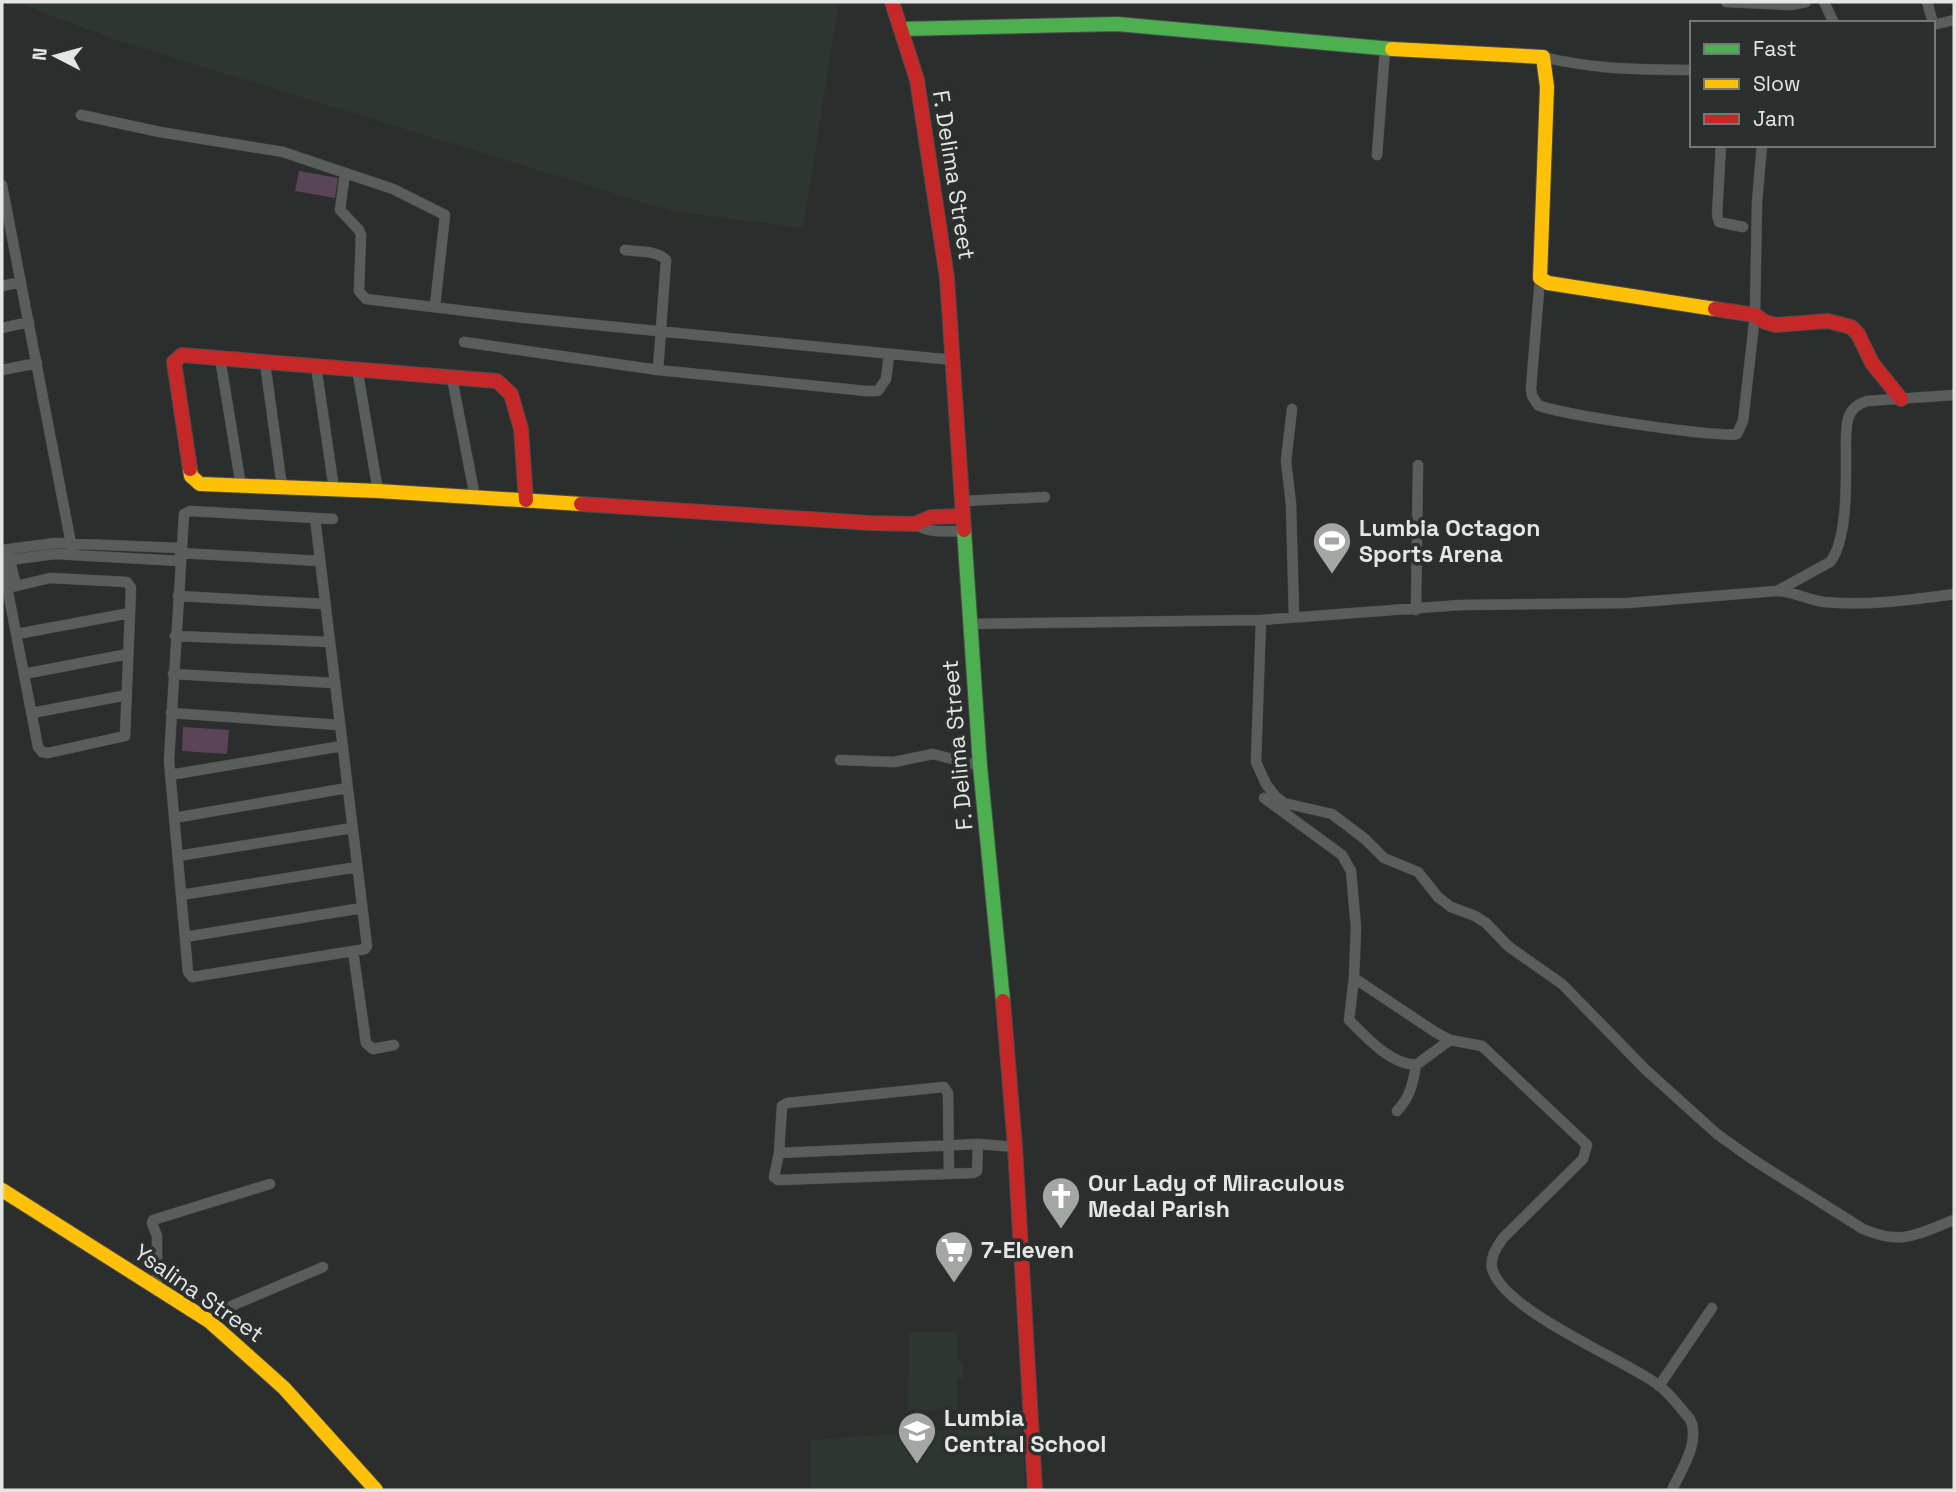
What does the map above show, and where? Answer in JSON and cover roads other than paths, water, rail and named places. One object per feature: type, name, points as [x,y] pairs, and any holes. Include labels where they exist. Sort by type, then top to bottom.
[{"type":"street","name":"F. Delima Street","points":[[892,2],[917,80],[947,278],[980,766],[1015,1147],[1035,1490]]},
{"type":"street","points":[[1726,2],[1791,5],[1806,2]]},
{"type":"street","points":[[1824,2],[1833,21]]},
{"type":"street","points":[[1927,2],[1932,21]]},
{"type":"street","points":[[1935,24],[1954,20]]},
{"type":"street","points":[[901,29],[1117,24],[1385,49],[1544,57],[1577,65],[1620,69],[1690,70]]},
{"type":"street","points":[[1377,155],[1385,49]]},
{"type":"street","points":[[1544,57],[1547,87],[1540,278],[1532,396],[1538,405],[1560,411],[1690,430],[1737,434],[1743,421],[1755,314],[1756,211],[1762,147]]},
{"type":"street","points":[[80,115],[160,132],[283,152],[406,194],[445,215],[435,306]]},
{"type":"street","points":[[1721,147],[1717,215],[1719,222],[1743,227]]},
{"type":"street","points":[[345,173],[340,210],[361,235],[361,296],[372,300],[953,360]]},
{"type":"street","points":[[2,185],[72,549]]},
{"type":"street","points":[[2,245],[13,243]]},
{"type":"street","points":[[625,250],[656,254],[666,260],[658,370]]},
{"type":"street","points":[[1540,278],[1548,283],[1755,314],[1761,320],[1775,324],[1839,323],[1851,327],[1858,334],[1871,361],[1901,399]]},
{"type":"street","points":[[2,286],[21,282]]},
{"type":"street","points":[[2,328],[29,322]]},
{"type":"street","points":[[464,342],[658,370],[810,387],[878,391],[886,379],[889,355]]},
{"type":"street","points":[[526,500],[521,429],[511,394],[497,381],[182,355],[174,362],[191,476],[200,484],[378,491],[760,518],[915,524],[931,517],[964,524]]},
{"type":"street","points":[[220,358],[241,486]]},
{"type":"street","points":[[2,370],[37,363]]},
{"type":"street","points":[[265,363],[282,488]]},
{"type":"street","points":[[316,366],[334,489]]},
{"type":"street","points":[[357,368],[378,491]]},
{"type":"street","points":[[452,378],[475,497]]},
{"type":"street","points":[[1776,591],[1830,562],[1834,557],[1842,525],[1850,414],[1859,404],[1867,401],[1954,395]]},
{"type":"street","points":[[1292,409],[1286,461],[1291,504],[1294,616]]},
{"type":"street","points":[[1416,610],[1418,465]]},
{"type":"street","points":[[963,501],[1045,497]]},
{"type":"street","points":[[315,518],[367,944],[365,949],[192,977],[188,972],[170,775],[171,713],[183,518],[187,512],[315,518],[333,519]]},
{"type":"street","points":[[160,560],[161,547]]},
{"type":"street","points":[[12,587],[50,578],[127,582],[131,588],[125,736],[48,753],[42,752],[38,747],[5,556],[41,555],[72,549],[161,547],[180,554],[320,561]]},
{"type":"street","points":[[72,549],[160,560],[180,554]]},
{"type":"street","points":[[970,624],[1261,620],[1481,604],[1628,603],[1776,591],[1832,602],[1897,601],[1954,594]]},
{"type":"street","points":[[178,596],[325,604]]},
{"type":"street","points":[[17,634],[130,613]]},
{"type":"street","points":[[1261,620],[1256,762],[1266,784],[1276,797],[1284,803],[1332,814],[1365,839],[1384,858],[1418,872],[1438,897],[1451,907],[1486,923],[1508,946],[1562,984],[1646,1070],[1717,1134],[1863,1229],[1882,1237],[1908,1237],[1954,1220]]},
{"type":"street","points":[[175,636],[330,642]]},
{"type":"street","points":[[24,674],[128,654]]},
{"type":"street","points":[[173,674],[334,683]]},
{"type":"street","points":[[32,713],[127,695]]},
{"type":"street","points":[[171,713],[339,725]]},
{"type":"street","points":[[170,775],[342,746]]},
{"type":"street","points":[[840,760],[894,762],[933,754],[980,766]]},
{"type":"street","points":[[174,818],[347,788]]},
{"type":"street","points":[[1264,798],[1342,855],[1351,871],[1356,928],[1349,1020],[1392,1058],[1416,1065]]},
{"type":"street","points":[[178,856],[352,828]]},
{"type":"street","points":[[181,895],[357,867]]},
{"type":"street","points":[[185,937],[362,908]]},
{"type":"street","points":[[353,951],[366,1043],[373,1049],[394,1045]]},
{"type":"street","points":[[1354,978],[1450,1040],[1482,1046],[1587,1145],[1583,1158],[1503,1238],[1492,1260],[1492,1269],[1506,1290],[1533,1312],[1659,1386],[1690,1419],[1694,1426],[1694,1437],[1672,1490]]},
{"type":"street","points":[[1397,1111],[1409,1095],[1416,1065],[1450,1040]]},
{"type":"street","points":[[948,1174],[946,1088],[785,1104],[781,1108],[779,1153],[774,1177],[778,1180],[948,1174],[977,1171],[978,1144]]},
{"type":"street","points":[[779,1153],[978,1144],[1015,1147]]},
{"type":"street","points":[[157,1287],[157,1236],[153,1220],[270,1184]]},
{"type":"street","name":"Ysalina Street","points":[[2,1190],[209,1321],[217,1331],[248,1353],[277,1381],[376,1490]]},
{"type":"street","points":[[209,1321],[222,1310],[323,1267]]},
{"type":"street","points":[[1659,1386],[1712,1308]]},
{"type":"place","name":"Lumbia Octagon Sports Arena","points":[[1332,575]]},
{"type":"place","name":"Our Lady of Miraculous Medal Parish","points":[[1061,1230]]},
{"type":"place","name":"7-Eleven","points":[[954,1284]]},
{"type":"place","name":"Lumbia Central School","points":[[917,1465]]}]
